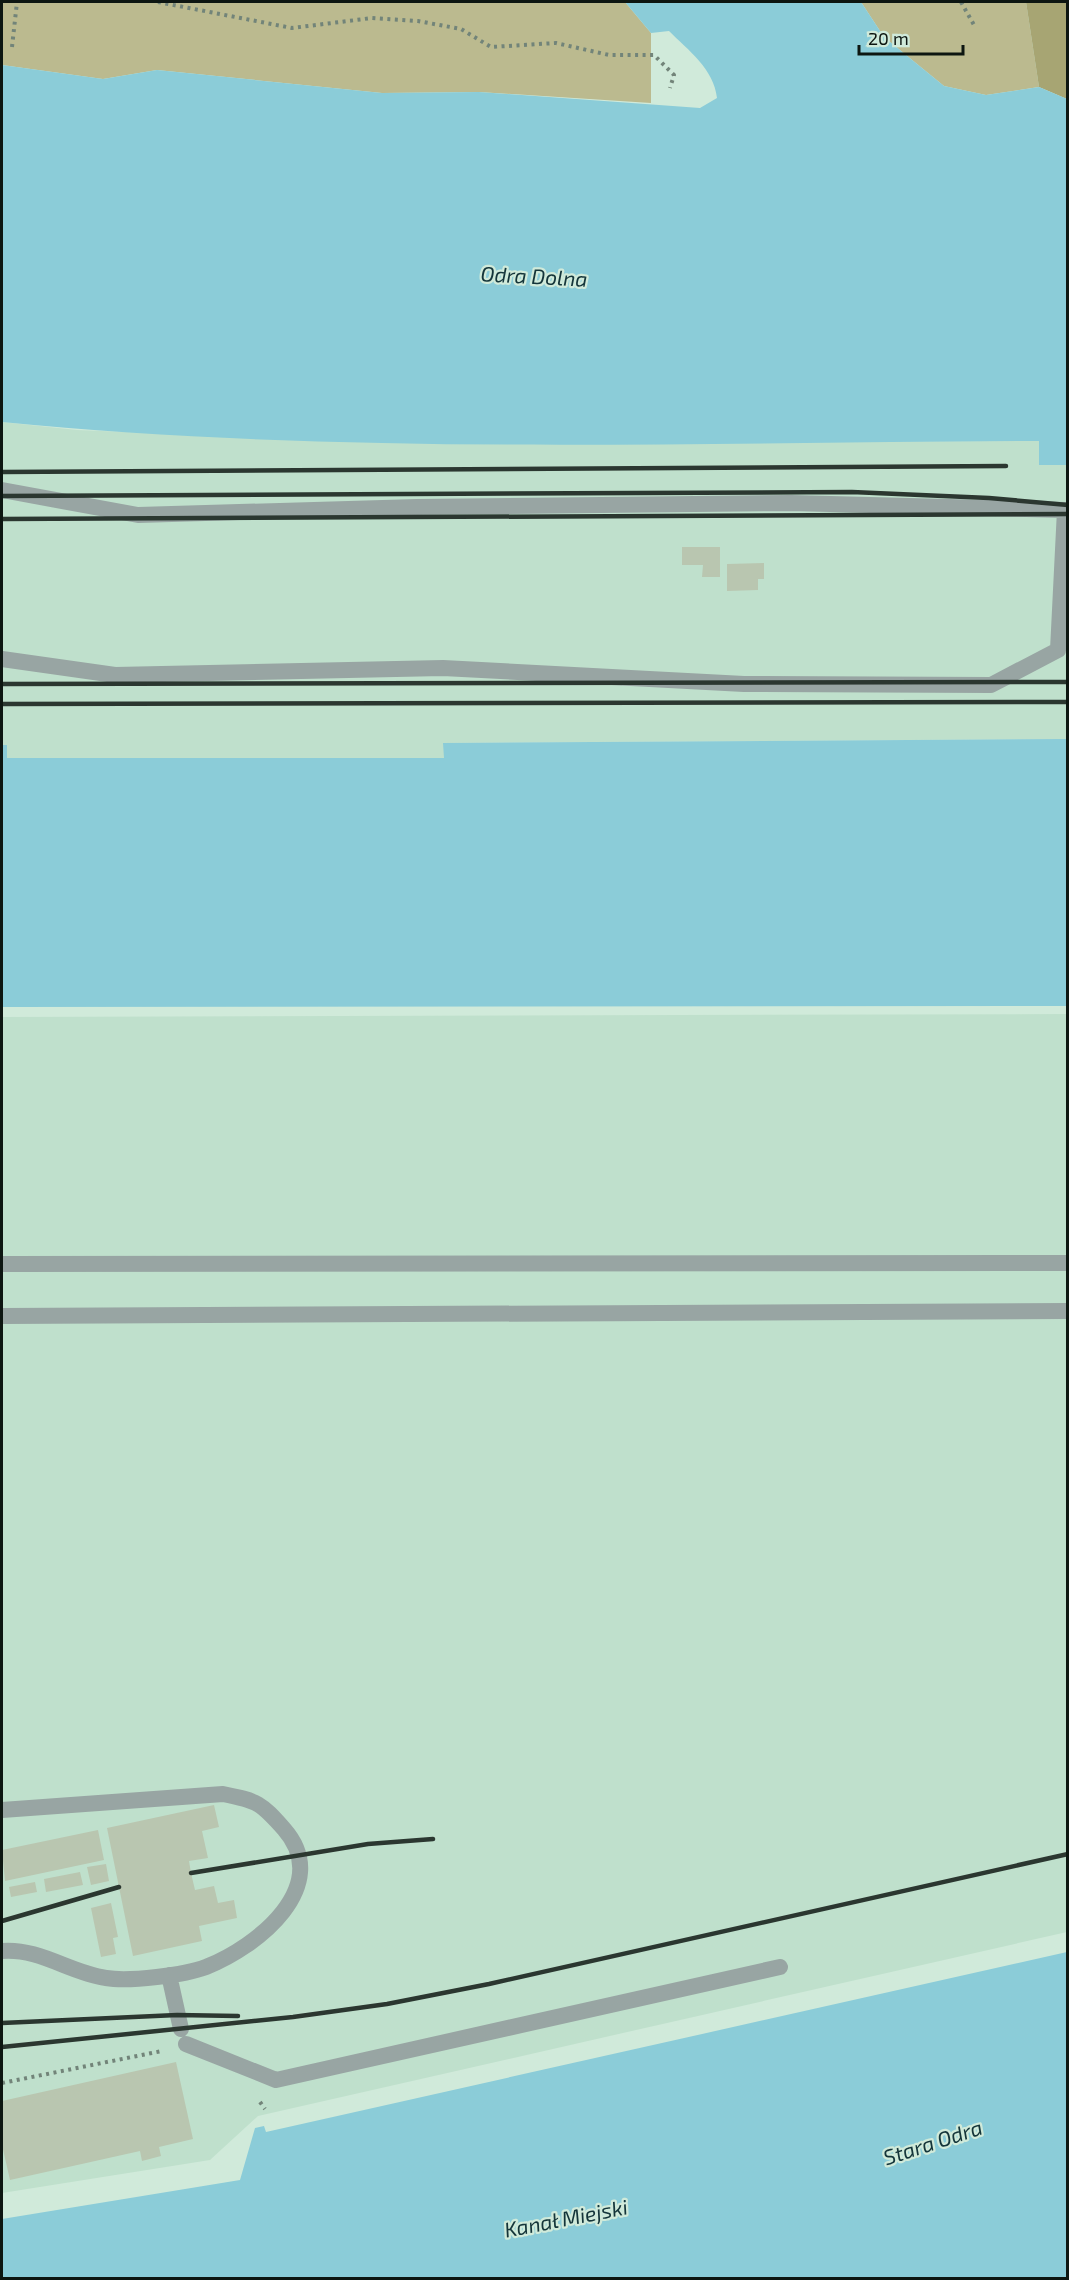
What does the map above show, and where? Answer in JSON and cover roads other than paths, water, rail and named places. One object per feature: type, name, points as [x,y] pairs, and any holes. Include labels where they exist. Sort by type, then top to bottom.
[{"type":"lane","points":[[2,490],[138,515],[417,507],[791,503],[1065,510],[1058,650],[991,685],[744,684],[443,668],[115,675],[2,659]]},
{"type":"lane","points":[[2,1264],[1068,1263]]},
{"type":"lane","points":[[2,1316],[1068,1311]]},
{"type":"lane","points":[[2,1810],[223,1794],[257,1801],[291,1837],[299,1855],[300,1881],[294,1899],[275,1922],[242,1947],[206,1967],[169,1975],[107,1978],[21,1949],[2,1951]]},
{"type":"lane","points":[[169,1975],[180,2040],[276,2080],[780,1967]]},
{"type":"water","name":"Odra Dolna","points":[[625,2],[861,2],[884,37],[944,86],[986,95],[1039,87],[1067,99],[1067,465],[1039,465],[1039,441],[520,445],[390,443],[131,433],[2,422],[2,65],[103,79],[157,70],[382,93],[479,92],[700,108],[717,98],[706,69],[692,53],[669,31],[651,33]]},
{"type":"water","points":[[1067,739],[1067,1006],[2,1007],[2,745],[7,745],[7,758],[444,758],[443,743]]},
{"type":"water","points":[[1067,1952],[1067,2278],[2,2278],[2,2219],[240,2180],[255,2128],[264,2126],[266,2132]]},
{"type":"railway","points":[[2,472],[1006,466]]},
{"type":"railway","points":[[2,496],[852,492],[989,498],[1068,505]]},
{"type":"railway","points":[[2,519],[1068,514]]},
{"type":"railway","points":[[2,684],[1068,682]]},
{"type":"railway","points":[[2,704],[1068,702]]},
{"type":"railway","points":[[191,1873],[368,1844],[433,1839]]},
{"type":"railway","points":[[2,2047],[293,2017],[387,2004],[489,1984],[1068,1854]]},
{"type":"railway","points":[[2,1921],[119,1887]]},
{"type":"railway","points":[[2,2023],[177,2015],[238,2016]]},
{"type":"water label","name":"Stara Odra","points":[[933,2143]]},
{"type":"water label","name":"Kanał Miejski","points":[[566,2219]]}]
